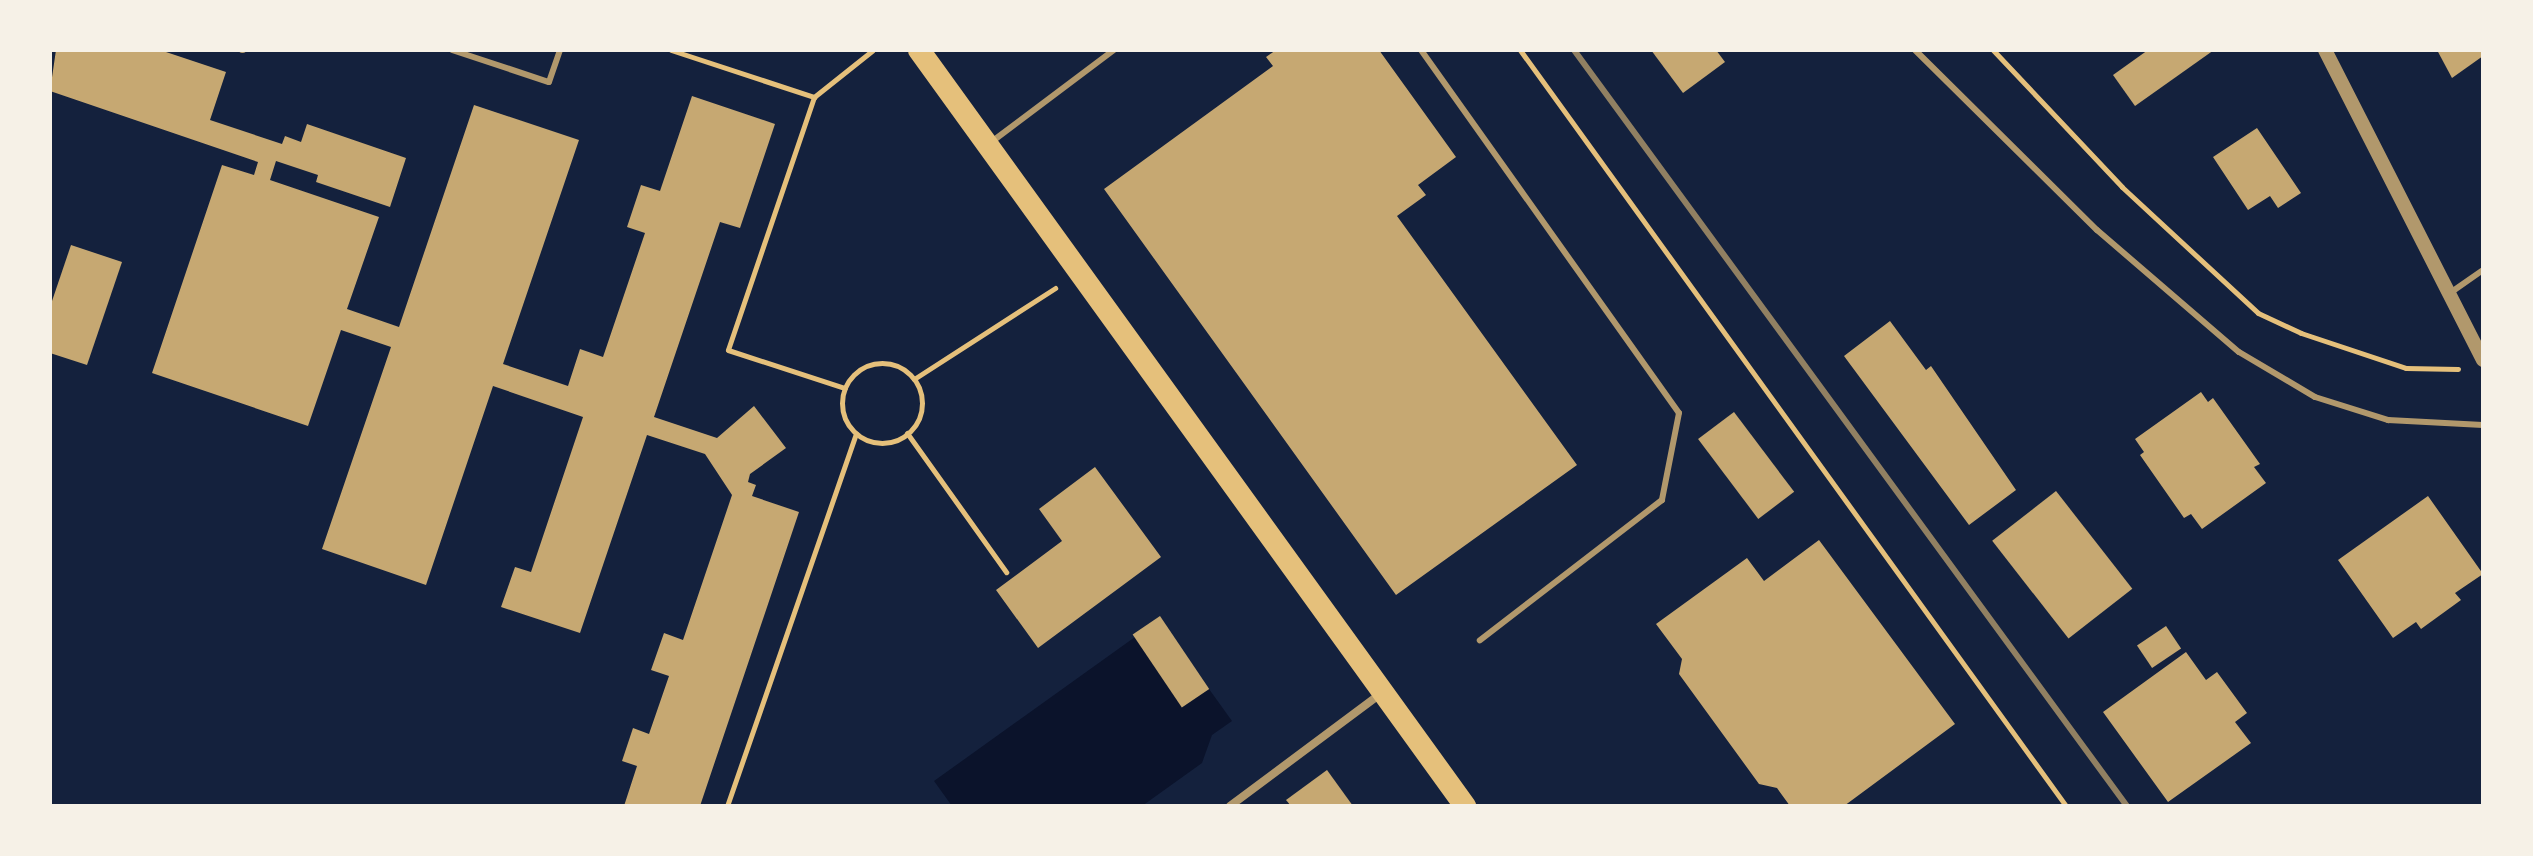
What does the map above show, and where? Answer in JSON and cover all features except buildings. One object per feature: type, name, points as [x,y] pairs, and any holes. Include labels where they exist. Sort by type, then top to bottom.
[{"type":"highway","points":[[919,50],[1465,806]]},
{"type":"street","points":[[2325,50],[2449,294],[2477,365]]},
{"type":"street","points":[[1230,806],[1381,693]]},
{"type":"lane","points":[[452,50],[549,82],[560,50]]},
{"type":"lane","points":[[987,145],[1114,50]]},
{"type":"lane","points":[[1421,50],[1679,413],[1662,500],[1480,640]]},
{"type":"lane","points":[[1915,50],[2097,230],[2239,352],[2315,397],[2388,420],[2483,425]]},
{"type":"lane","points":[[2449,294],[2483,270]]},
{"type":"path","points":[[671,50],[814,97]]},
{"type":"path","points":[[845,388],[728,350],[814,97],[873,50]]},
{"type":"path","points":[[1520,50],[2066,806]]},
{"type":"path","points":[[1993,50],[2122,187],[2258,313],[2301,333],[2406,368],[2477,365]]},
{"type":"path","points":[[914,379],[1021,313],[1078,271]]},
{"type":"path","points":[[879,363],[895,365],[914,379],[922,400],[921,415],[907,433],[886,443],[856,434],[842,407],[845,388],[864,367],[879,363]]},
{"type":"path","points":[[907,433],[1006,572]]},
{"type":"path","points":[[727,806],[856,434]]},
{"type":"water","points":[[1135,637],[1183,706],[1209,689],[1232,721],[1212,735],[1202,763],[1142,806],[952,806],[934,781]]},
{"type":"railway","points":[[1574,50],[2127,806]]}]
